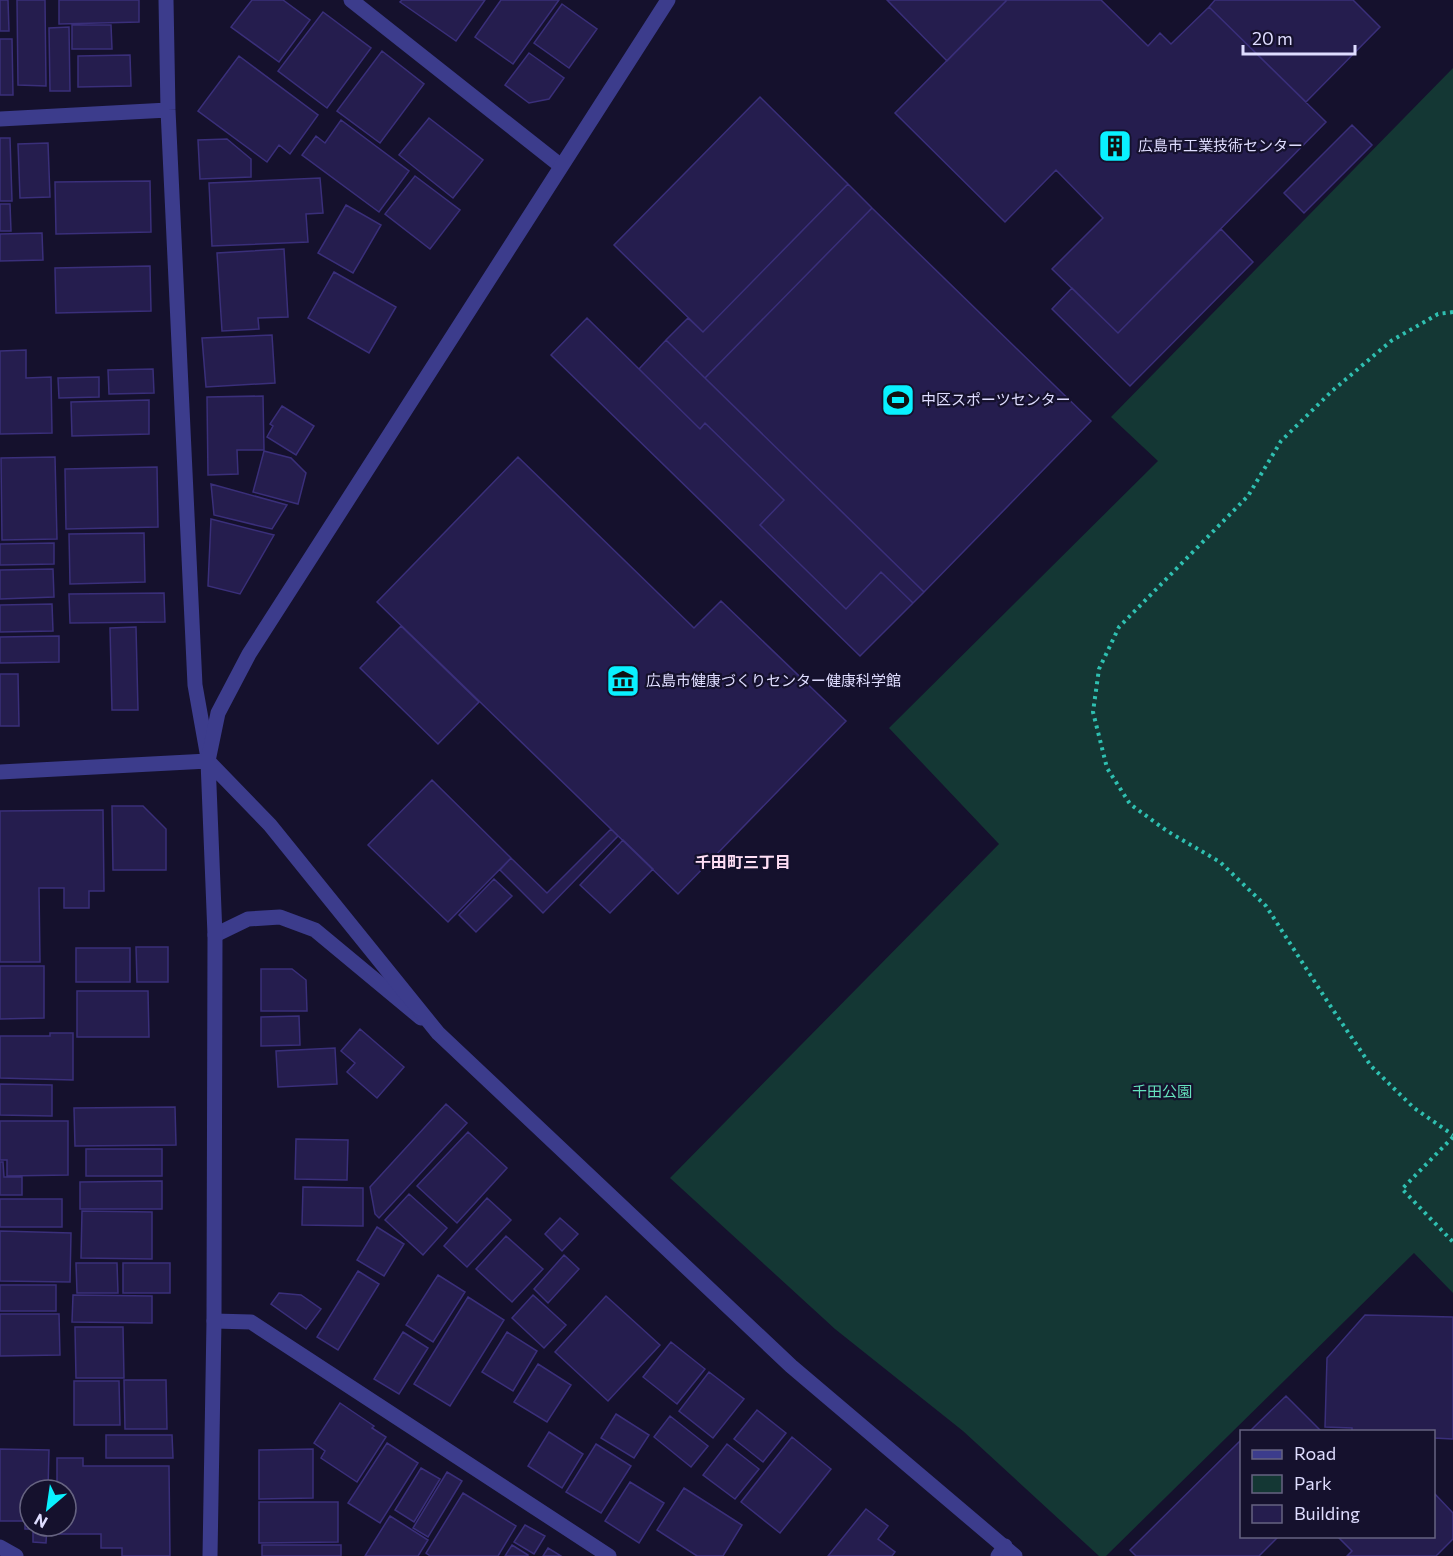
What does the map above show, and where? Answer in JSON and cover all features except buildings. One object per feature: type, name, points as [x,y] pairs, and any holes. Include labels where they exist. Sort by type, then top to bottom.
[{"type":"street","points":[[166,0],[168,110],[195,685],[208,761],[215,935],[214,1321],[210,1556]]},
{"type":"street","points":[[351,0],[561,166]]},
{"type":"street","points":[[208,761],[218,712],[249,654],[668,0]]},
{"type":"street","points":[[0,119],[168,110]]},
{"type":"street","points":[[0,772],[208,761],[270,825],[435,1029]]},
{"type":"street","points":[[215,935],[248,919],[280,917],[315,930],[435,1029],[791,1366],[1006,1553]]},
{"type":"street","points":[[214,1321],[251,1322],[609,1556]]},
{"type":"street","points":[[0,1548],[16,1556]]},
{"type":"path","points":[[1453,312],[1438,314],[1391,341],[1332,391],[1281,441],[1248,496],[1119,627],[1099,669],[1093,712],[1107,768],[1130,804],[1167,831],[1220,862],[1266,906],[1371,1066],[1414,1108],[1453,1136],[1402,1189],[1453,1242]]},
{"type":"green space","name":"千田公園","points":[[1453,68],[1453,1293],[1414,1253],[1106,1556],[1099,1556],[963,1431],[835,1329],[670,1178],[999,844],[889,728],[1158,461],[1111,417]]},
{"type":"place","name":"広島市工業技術センター","points":[[1115,146]]},
{"type":"place","name":"中区スポーツセンター","points":[[898,400]]},
{"type":"place","name":"広島市健康づくりセンター健康科学館","points":[[623,681]]},
{"type":"district","name":"千田町三丁目","points":[[743,862]]}]
